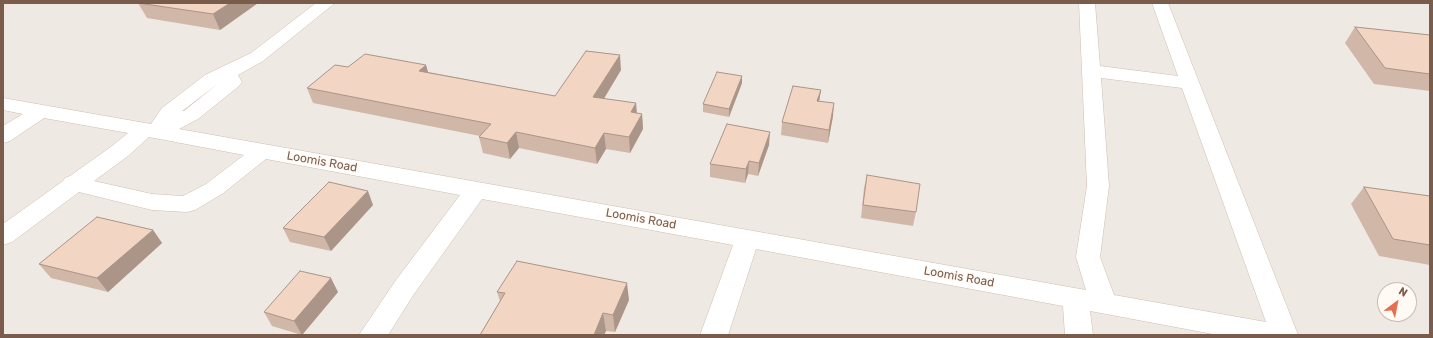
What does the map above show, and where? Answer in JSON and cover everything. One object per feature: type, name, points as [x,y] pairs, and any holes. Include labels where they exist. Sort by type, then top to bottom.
[{"type":"street","points":[[3,236],[73,183],[150,131],[191,116],[232,82],[227,73],[257,57],[327,3]]},
{"type":"street","points":[[1087,3],[1098,186],[1088,257],[1104,303]]},
{"type":"street","points":[[1160,3],[1284,335]]},
{"type":"street","points":[[1091,71],[1190,83]]},
{"type":"street","name":"Loomis Road","points":[[3,104],[1278,335]]},
{"type":"street","points":[[3,136],[40,111]]},
{"type":"street","points":[[73,183],[152,202],[187,204],[214,189],[262,151]]},
{"type":"street","points":[[373,335],[405,286],[476,190]]},
{"type":"street","points":[[714,335],[747,239]]},
{"type":"street","points":[[1076,298],[1079,335]]},
{"type":"shaded area","points":[[3,3],[1430,3],[1430,335],[3,335]]},
{"type":"building","points":[[138,3],[230,3],[213,14]]},
{"type":"building","points":[[1355,27],[1430,35],[1430,74],[1385,68]]},
{"type":"building","points":[[586,51],[620,55],[593,97],[636,103],[631,112],[642,114],[629,137],[604,133],[595,148],[516,132],[507,143],[479,137],[491,124],[307,88],[335,65],[348,67],[365,54],[426,65],[419,71],[555,96]]},
{"type":"building","points":[[717,72],[742,76],[729,109],[703,104]]},
{"type":"building","points":[[793,86],[821,90],[817,101],[834,103],[829,130],[782,122]]},
{"type":"building","points":[[727,124],[770,132],[759,163],[749,161],[746,169],[710,164]]},
{"type":"building","points":[[867,175],[920,184],[916,212],[863,205]]},
{"type":"building","points":[[329,182],[368,191],[324,237],[283,228]]},
{"type":"building","points":[[1364,187],[1430,196],[1430,245],[1393,239]]},
{"type":"building","points":[[97,217],[153,230],[97,278],[39,264]]},
{"type":"building","points":[[517,261],[627,283],[613,315],[603,313],[594,335],[480,335],[505,293],[497,292]]},
{"type":"building","points":[[300,271],[331,278],[294,321],[264,312]]}]
